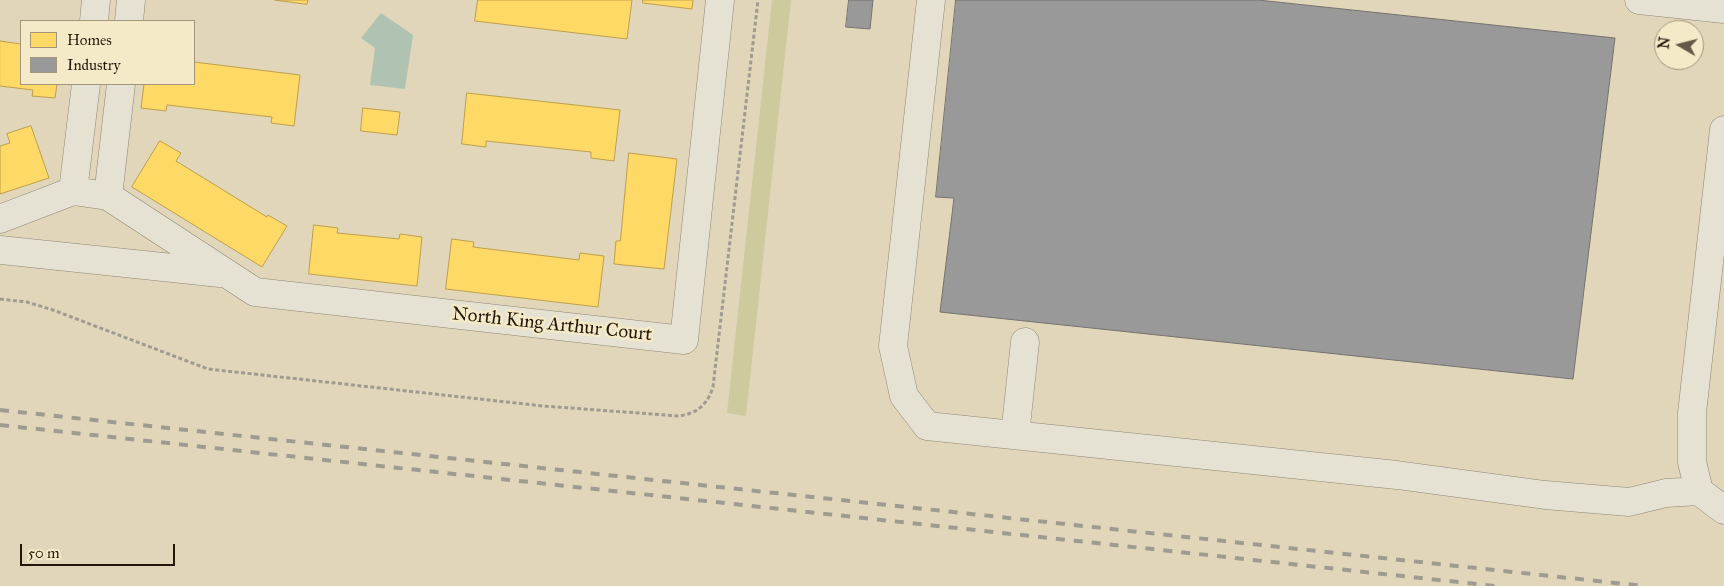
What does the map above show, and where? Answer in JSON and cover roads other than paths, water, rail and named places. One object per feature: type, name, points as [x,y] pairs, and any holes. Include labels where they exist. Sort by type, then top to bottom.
[{"type":"street","points":[[94,20],[96,0]]},
{"type":"street","points":[[129,20],[131,0]]},
{"type":"street","name":"North King Arthur Court","points":[[0,219],[73,191],[108,196],[255,292],[684,340],[720,0]]},
{"type":"street","points":[[931,0],[893,346],[904,396],[927,426],[1397,475],[1544,495],[1629,502],[1666,493],[1699,491]]},
{"type":"street","points":[[1639,0],[1724,9]]},
{"type":"street","points":[[73,191],[86,85]]},
{"type":"street","points":[[108,196],[121,85]]},
{"type":"street","points":[[1724,130],[1692,413],[1692,462],[1699,491],[1724,510]]},
{"type":"street","points":[[0,250],[225,273]]},
{"type":"street","points":[[1015,435],[1025,342]]},
{"type":"railway","points":[[0,410],[1644,586]]},
{"type":"railway","points":[[0,425],[1495,586]]}]
